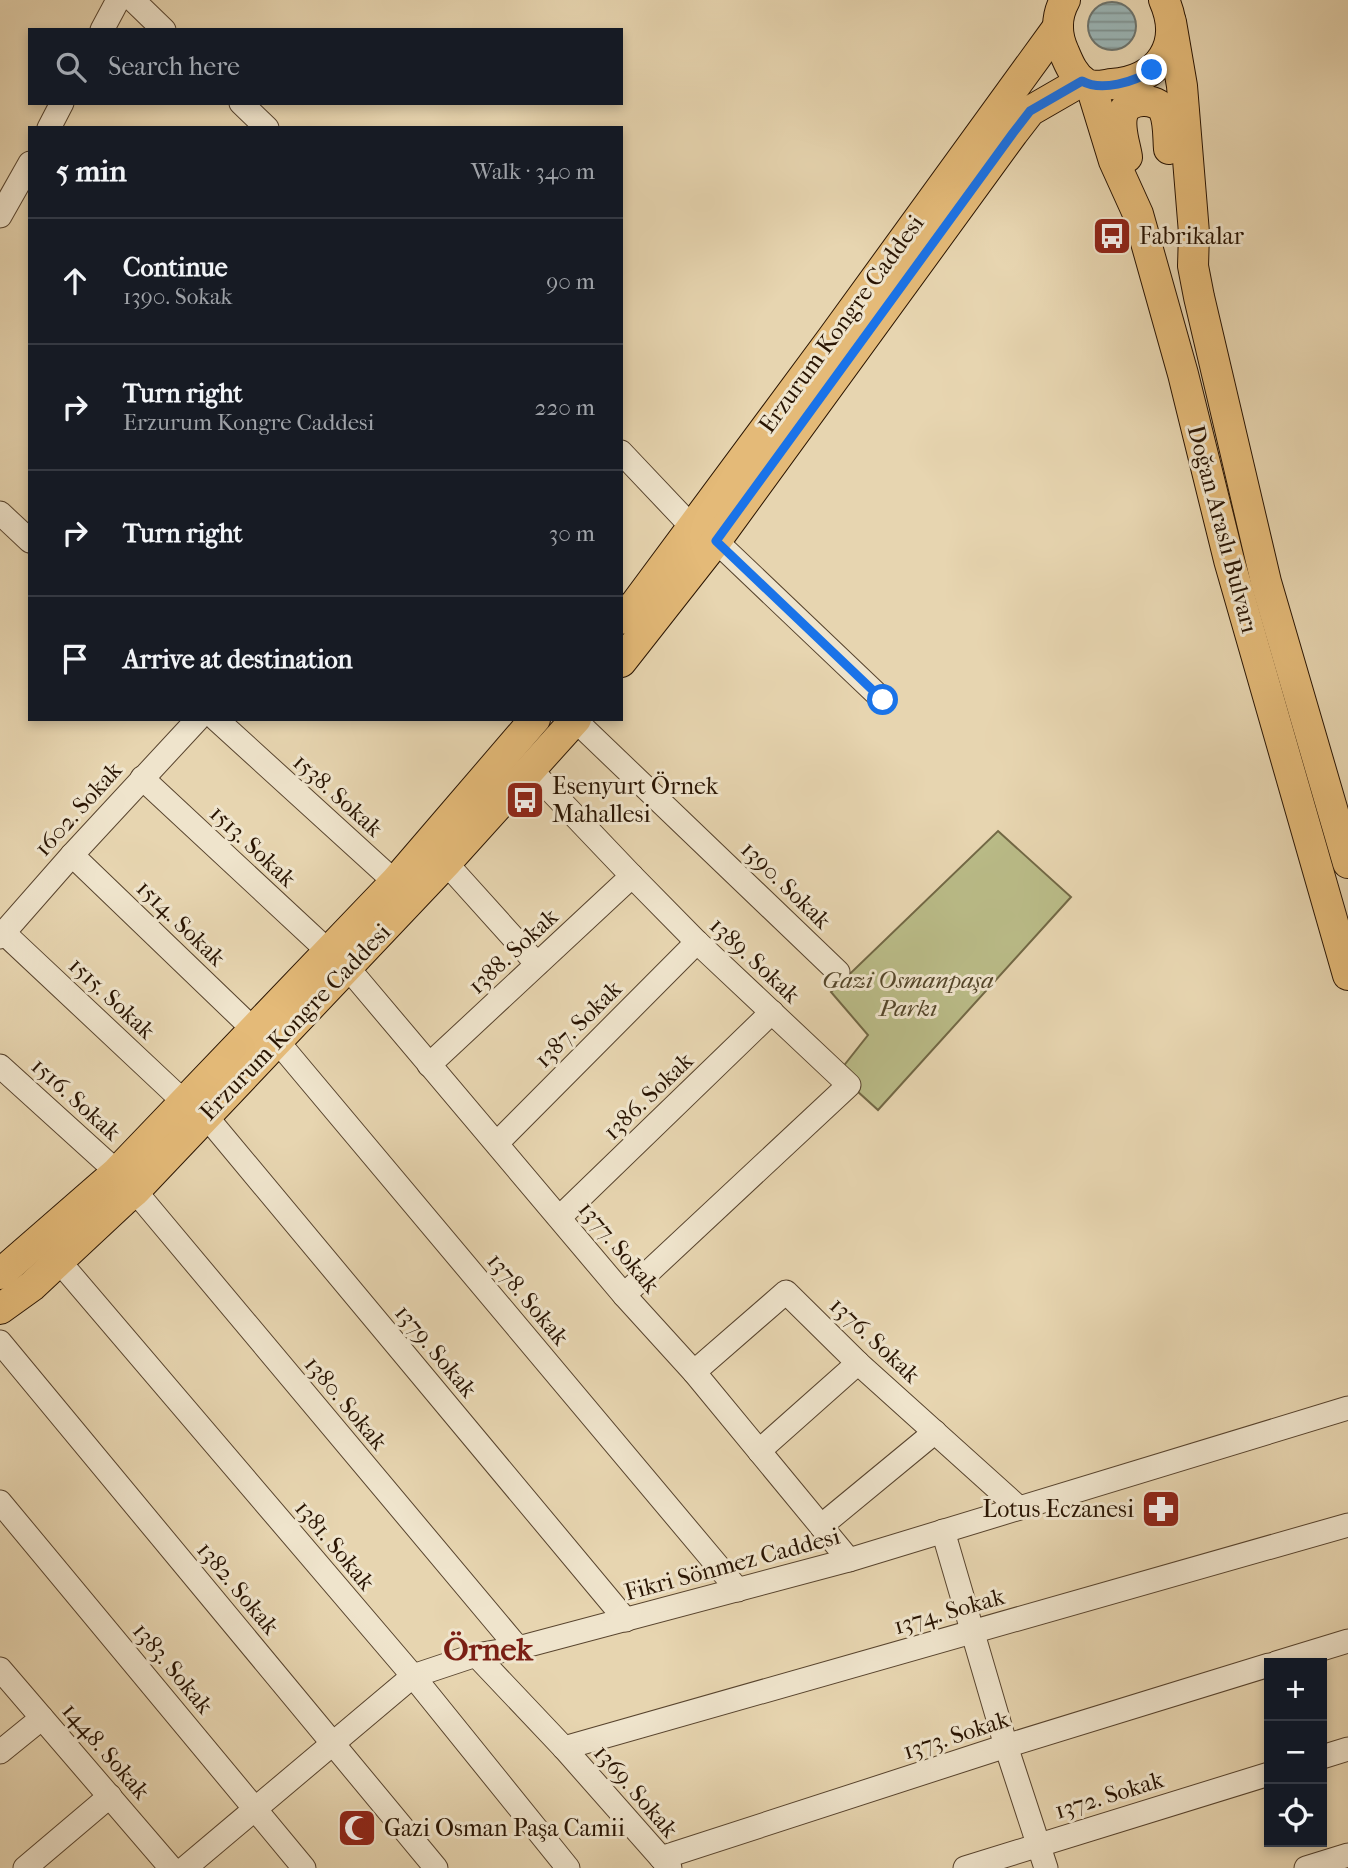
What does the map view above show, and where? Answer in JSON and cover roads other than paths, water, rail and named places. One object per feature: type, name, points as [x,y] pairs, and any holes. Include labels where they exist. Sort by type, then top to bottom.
[{"type":"main road","name":"Doğan Araslı Bulvarı","points":[[1058,11],[1062,48],[1076,76],[1087,83],[1114,161],[1138,214],[1232,570],[1348,975]]},
{"type":"main road","name":"Erzurum Kongre Caddesi","points":[[623,659],[864,294],[1058,11]]},
{"type":"main road","name":"Doğan Araslı Bulvarı","points":[[1167,11],[1182,86],[1194,233],[1193,266],[1199,297],[1266,582],[1348,863]]},
{"type":"main road","points":[[1087,83],[1133,81],[1152,70],[1169,43],[1167,11]]},
{"type":"main road","name":"Erzurum Kongre Caddesi","points":[[623,617],[704,534],[1030,111],[1087,83]]},
{"type":"main road","points":[[1138,214],[1122,118],[1124,110],[1131,104],[1150,101],[1164,113],[1178,215],[1183,241],[1193,266]]},
{"type":"main road","name":"Erzurum Kongre Caddesi","points":[[338,960],[395,882],[533,721]]},
{"type":"main road","name":"Erzurum Kongre Caddesi","points":[[0,1309],[32,1286],[58,1260],[194,1108],[338,960],[446,863],[575,721]]},
{"type":"main road","name":"Erzurum Kongre Caddesi","points":[[4,1265],[126,1182]]},
{"type":"street","points":[[103,28],[118,0]]},
{"type":"street","points":[[133,0],[162,28]]},
{"type":"street","points":[[50,126],[61,105]]},
{"type":"street","points":[[243,105],[265,126]]},
{"type":"street","points":[[0,216],[28,167]]},
{"type":"street","points":[[623,454],[704,534],[883,700]]},
{"type":"street","points":[[0,513],[28,539]]},
{"type":"street","name":"1602. Sokak","points":[[2,935],[196,721]]},
{"type":"street","name":"1538. Sokak","points":[[218,721],[395,882]]},
{"type":"street","name":"1390. Sokak","points":[[577,721],[838,972]]},
{"type":"street","name":"1389. Sokak","points":[[530,770],[697,942],[849,1085],[624,1295]]},
{"type":"street","name":"1513. Sokak","points":[[142,778],[338,960]]},
{"type":"street","name":"1514. Sokak","points":[[72,855],[266,1035]]},
{"type":"street","points":[[446,863],[537,964]]},
{"type":"street","name":"1388. Sokak","points":[[429,1065],[632,876]]},
{"type":"street","name":"1515. Sokak","points":[[2,935],[194,1108]]},
{"type":"street","name":"1387. Sokak","points":[[497,1143],[697,942]]},
{"type":"street","name":"1377. Sokak","points":[[338,960],[497,1143],[624,1295],[694,1372],[849,1560]]},
{"type":"street","name":"1386. Sokak","points":[[560,1217],[772,1012]]},
{"type":"street","name":"1378. Sokak","points":[[266,1035],[738,1590]]},
{"type":"street","name":"1516. Sokak","points":[[0,1066],[126,1182]]},
{"type":"street","name":"1379. Sokak","points":[[194,1108],[626,1620]]},
{"type":"street","name":"1380. Sokak","points":[[126,1182],[518,1648]]},
{"type":"street","name":"1381. Sokak","points":[[58,1260],[413,1676],[568,1868]]},
{"type":"street","name":"1376. Sokak","points":[[694,1372],[786,1292],[858,1363],[1019,1508]]},
{"type":"street","name":"1382. Sokak","points":[[0,1342],[436,1868]]},
{"type":"street","points":[[759,1451],[858,1363]]},
{"type":"street","name":"Fikri Sönmez Caddesi","points":[[185,1868],[413,1676],[477,1656],[518,1648],[849,1560],[1348,1408]]},
{"type":"street","points":[[821,1526],[935,1432]]},
{"type":"street","name":"1383. Sokak","points":[[0,1502],[304,1868]]},
{"type":"street","name":"1374. Sokak","points":[[564,1748],[1348,1525]]},
{"type":"street","points":[[943,1531],[1006,1746],[1046,1868]]},
{"type":"street","points":[[1292,1658],[1348,1641]]},
{"type":"street","name":"1369. Sokak","points":[[477,1656],[564,1748],[665,1863]]},
{"type":"street","name":"1373. Sokak","points":[[665,1863],[1006,1746],[1264,1667]]},
{"type":"street","name":"1448. Sokak","points":[[0,1669],[171,1868]]},
{"type":"street","points":[[0,1752],[42,1718]]},
{"type":"street","points":[[1327,1756],[1348,1749]]},
{"type":"street","name":"1372. Sokak","points":[[965,1868],[1264,1776]]},
{"type":"street","points":[[25,1868],[110,1796]]},
{"type":"street","points":[[1306,1868],[1348,1855]]},
{"type":"water","points":[[1112,2],[1121,3],[1129,9],[1135,17],[1135,35],[1129,43],[1121,49],[1112,50],[1103,49],[1095,43],[1089,35],[1088,26],[1089,17],[1095,9],[1103,3]]},
{"type":"place","name":"Fabrikalar","points":[[1112,236]]},
{"type":"place","name":"Esenyurt Örnek Mahallesi","points":[[525,800]]},
{"type":"place","name":"Lotus Eczanesi","points":[[1161,1509]]},
{"type":"place","name":"Gazi Osman Paşa Camii","points":[[357,1828]]},
{"type":"district","name":"Örnek","points":[[488,1649]]},
{"type":"park label","name":"Gazi Osmanpaşa Parkı","points":[[908,994]]}]
